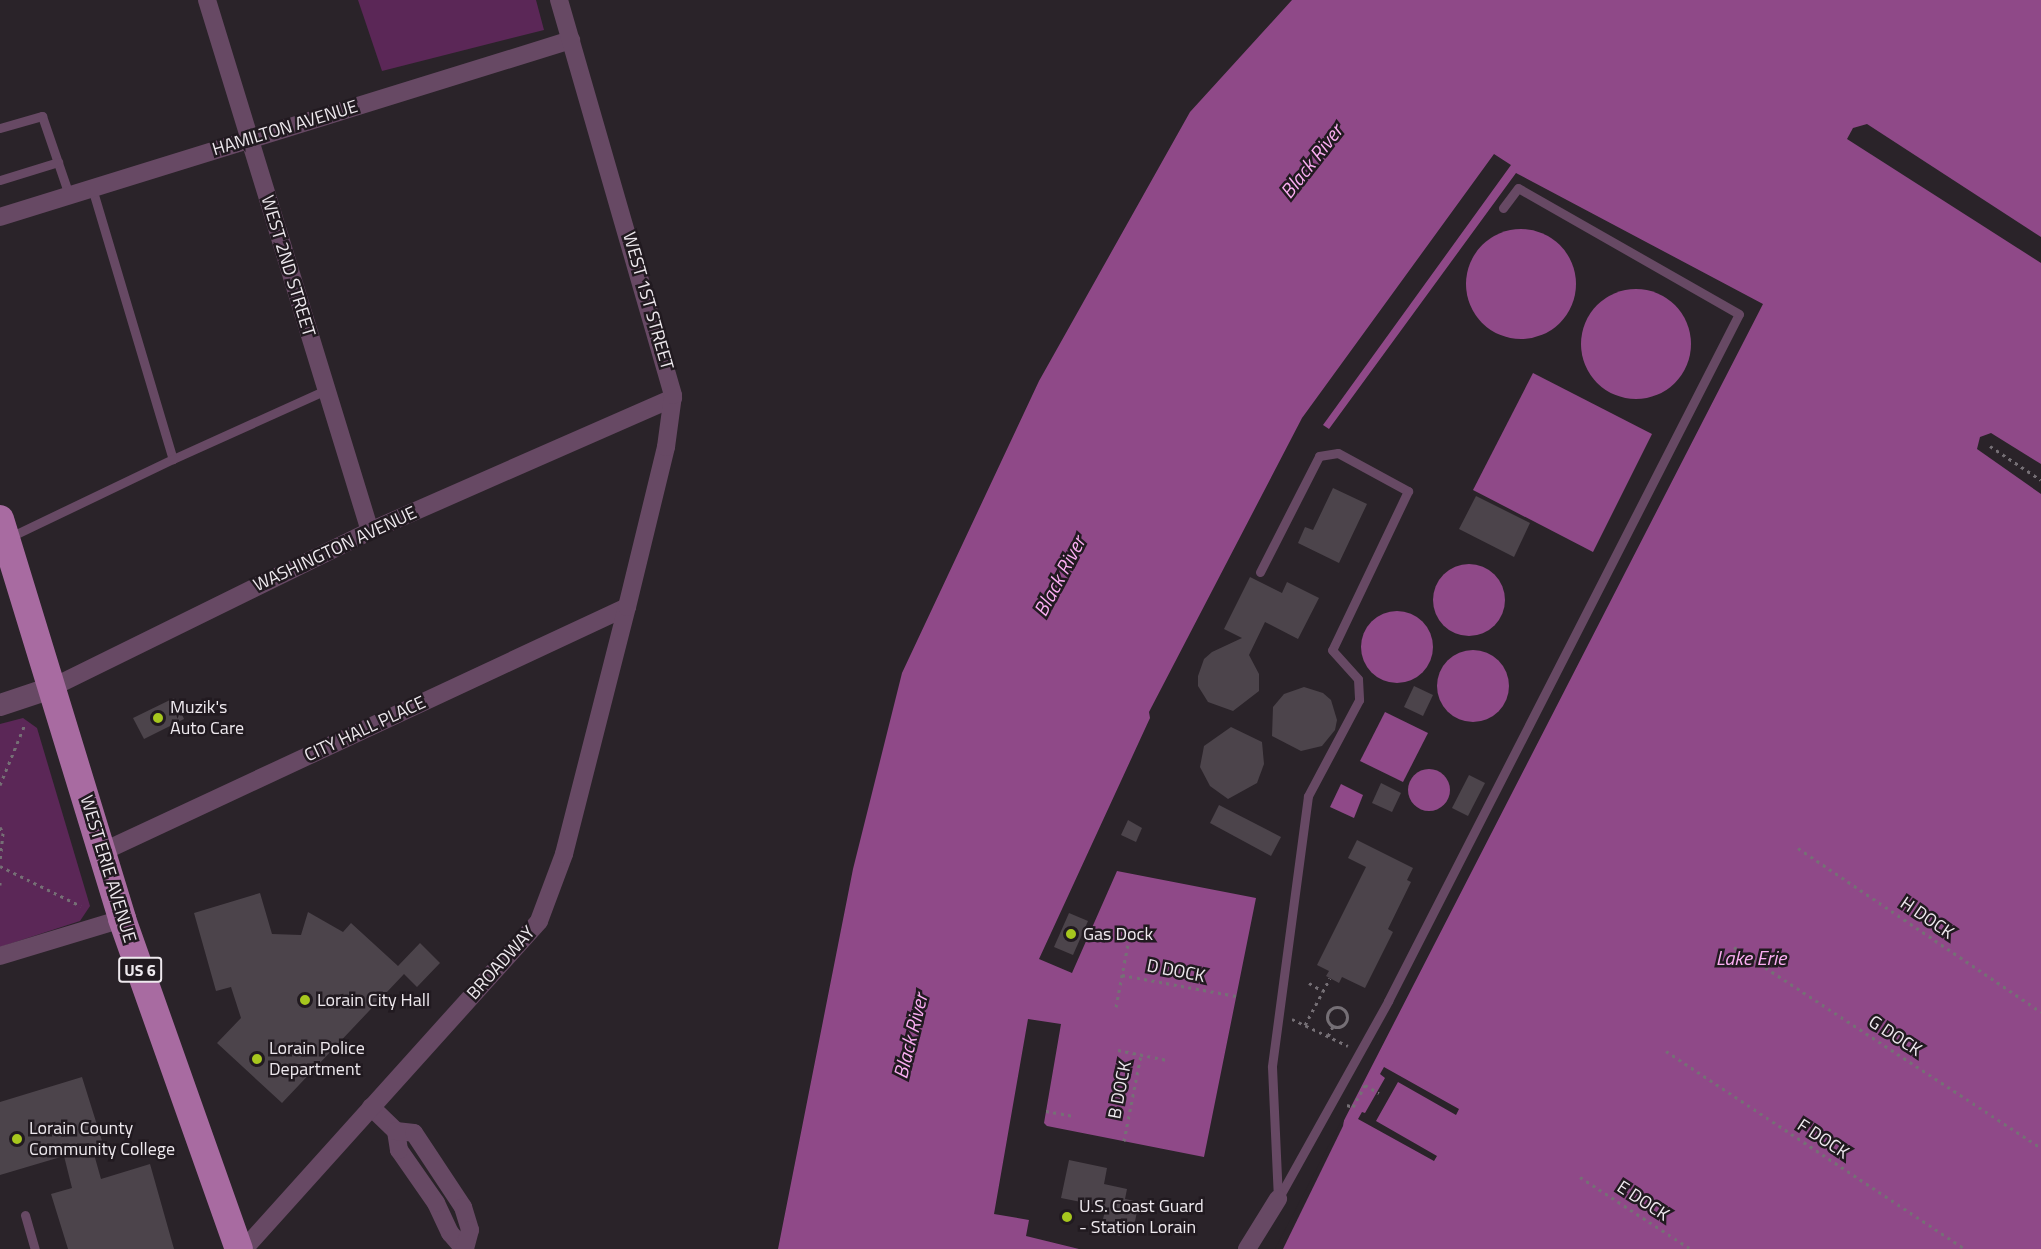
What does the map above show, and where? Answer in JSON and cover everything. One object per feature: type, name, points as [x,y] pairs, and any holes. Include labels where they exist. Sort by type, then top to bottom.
[{"type":"main road","name":"WEST ERIE AVENUE","points":[[3,529],[122,919],[239,1249]]},
{"type":"street","name":"WEST 2ND STREET","points":[[207,0],[369,531]]},
{"type":"street","name":"WEST 1ST STREET","points":[[559,0],[668,366],[673,398],[666,447],[627,607]]},
{"type":"street","name":"HAMILTON AVENUE","points":[[0,217],[571,39]]},
{"type":"street","name":"WASHINGTON AVENUE","points":[[0,705],[51,688],[369,531],[673,398]]},
{"type":"street","name":"CITY HALL PLACE","points":[[102,852],[627,607]]},
{"type":"street","name":"BROADWAY","points":[[244,1249],[539,921],[548,904],[564,854],[627,607]]},
{"type":"street","points":[[0,956],[122,919]]},
{"type":"street","points":[[371,1107],[396,1131],[414,1133],[463,1207],[470,1230],[465,1249]]},
{"type":"street","points":[[1247,1249],[1278,1199]]},
{"type":"lane","points":[[0,128],[42,116],[69,195]]},
{"type":"lane","points":[[0,180],[58,162]]},
{"type":"lane","points":[[92,188],[173,459]]},
{"type":"lane","points":[[1278,1199],[1361,1053],[1739,314],[1518,188],[1503,208]]},
{"type":"lane","points":[[3,529],[173,459],[326,390]]},
{"type":"lane","points":[[1260,572],[1319,456],[1338,453],[1408,491],[1332,650],[1358,679],[1359,700],[1308,796],[1272,1067],[1278,1199]]},
{"type":"lane","points":[[25,1215],[35,1249]]},
{"type":"path","points":[[1990,446],[2041,480]]},
{"type":"path","points":[[0,785],[25,724]]},
{"type":"path","points":[[0,827],[3,834],[0,861]]},
{"type":"path","name":"H DOCK","points":[[1798,848],[2041,1011]]},
{"type":"path","points":[[0,866],[81,906]]},
{"type":"path","points":[[1116,1007],[1128,944]]},
{"type":"path","name":"G DOCK","points":[[1734,947],[2041,1148]]},
{"type":"path","name":"D DOCK","points":[[1122,975],[1236,996]]},
{"type":"path","points":[[1305,1025],[1330,978]]},
{"type":"path","points":[[1309,983],[1323,991]]},
{"type":"path","points":[[1339,1008],[1345,1011],[1346,1020],[1342,1026],[1333,1026],[1328,1022],[1329,1012],[1339,1008]]},
{"type":"path","points":[[1280,1013],[1361,1053]]},
{"type":"path","points":[[1328,1036],[1333,1026]]},
{"type":"path","points":[[1118,1050],[1167,1060]]},
{"type":"path","name":"F DOCK","points":[[1666,1052],[1965,1249]]},
{"type":"path","name":"B DOCK","points":[[1124,1142],[1141,1054]]},
{"type":"path","points":[[1343,1112],[1347,1104],[1353,1107],[1365,1085],[1379,1093]]},
{"type":"path","points":[[1046,1111],[1073,1116]]},
{"type":"path","name":"E DOCK","points":[[1580,1177],[1691,1249]]},
{"type":"shaded area","points":[[358,0],[536,0],[544,30],[382,71]]},
{"type":"shaded area","points":[[23,718],[37,728],[90,906],[80,921],[0,947],[0,724]]},
{"type":"water","name":"Lake Erie","points":[[1292,0],[2041,0],[2041,1249],[1278,1249],[1763,304],[1516,173],[1329,429],[1323,425],[1511,165],[1494,154],[1302,418],[1149,712],[1150,718],[1039,959],[1072,973],[1117,871],[1256,898],[1204,1157],[1047,1126],[1044,1123],[1061,1024],[1028,1019],[994,1214],[1029,1220],[1026,1236],[1079,1249],[778,1249],[853,869],[902,673],[1039,381],[1190,112]]},
{"type":"water","points":[[1521,229],[1542,234],[1560,245],[1571,263],[1576,284],[1571,305],[1560,323],[1542,334],[1521,339],[1500,334],[1482,323],[1471,305],[1466,284],[1471,263],[1482,245],[1500,234]]},
{"type":"water","points":[[1636,289],[1657,293],[1675,305],[1687,323],[1691,344],[1687,365],[1675,383],[1657,395],[1636,399],[1615,395],[1597,383],[1585,365],[1581,344],[1585,323],[1597,305],[1615,293]]},
{"type":"water","points":[[1533,373],[1652,434],[1593,552],[1473,490]]},
{"type":"water","points":[[1476,564],[1495,574],[1503,586],[1505,600],[1503,614],[1495,626],[1483,634],[1462,636],[1443,626],[1435,614],[1433,593],[1443,574],[1455,566]]},
{"type":"water","points":[[1404,611],[1423,621],[1431,633],[1433,647],[1431,661],[1423,673],[1411,681],[1390,683],[1371,673],[1363,661],[1361,640],[1371,621],[1383,613]]},
{"type":"water","points":[[1480,650],[1499,660],[1507,672],[1509,686],[1507,700],[1499,712],[1487,720],[1466,722],[1447,712],[1439,700],[1437,679],[1447,660],[1459,652]]},
{"type":"water","points":[[1385,712],[1428,733],[1403,782],[1360,761]]},
{"type":"water","points":[[1429,769],[1444,775],[1450,790],[1444,805],[1429,811],[1414,805],[1408,790],[1414,775]]},
{"type":"water","points":[[1341,784],[1363,795],[1354,818],[1330,807]]},
{"type":"pier","points":[[1867,124],[2041,237],[2041,263],[1847,139],[1853,128]]},
{"type":"pier","points":[[1991,433],[2041,464],[2041,494],[1977,449],[1980,437]]},
{"type":"pier","points":[[1384,1067],[1459,1109],[1456,1115],[1398,1082],[1376,1121],[1437,1156],[1434,1161],[1358,1119],[1362,1112],[1365,1113],[1385,1078],[1380,1074]]},
{"type":"pier","points":[[1345,1114],[1343,1126],[1283,1249],[1275,1249]]},
{"type":"building","points":[[1333,488],[1367,504],[1339,563],[1298,543],[1305,527],[1313,530]]},
{"type":"building","points":[[1476,496],[1530,523],[1514,557],[1459,529]]},
{"type":"building","points":[[1250,577],[1282,593],[1287,582],[1319,598],[1298,639],[1265,622],[1249,655],[1259,674],[1259,691],[1233,711],[1208,702],[1198,686],[1198,676],[1204,659],[1212,652],[1242,638],[1224,629]]},
{"type":"building","points":[[1414,686],[1433,695],[1423,716],[1404,707]]},
{"type":"building","points":[[1304,687],[1323,693],[1331,700],[1337,720],[1335,730],[1322,746],[1301,751],[1272,736],[1273,707],[1284,694]]},
{"type":"building","name":"Muzik's Auto Care","points":[[174,698],[184,719],[144,739],[133,718]]},
{"type":"building","points":[[1231,727],[1262,742],[1264,764],[1257,783],[1228,799],[1210,786],[1200,767],[1204,746]]},
{"type":"building","points":[[1469,775],[1485,783],[1468,816],[1452,808]]},
{"type":"building","points":[[1381,783],[1401,793],[1392,812],[1372,803]]},
{"type":"building","points":[[1219,805],[1281,837],[1271,856],[1210,823]]},
{"type":"building","points":[[1128,820],[1142,828],[1136,842],[1121,835]]},
{"type":"building","points":[[1357,840],[1413,868],[1407,880],[1411,882],[1388,929],[1393,932],[1365,988],[1342,977],[1339,983],[1326,976],[1329,971],[1317,965],[1366,867],[1348,858]]},
{"type":"building","points":[[260,893],[272,934],[301,935],[308,912],[343,932],[351,923],[398,966],[420,943],[440,963],[417,987],[404,974],[282,1103],[217,1043],[241,1018],[231,987],[216,991],[194,913]]},
{"type":"building","name":"Gas Dock","points":[[1069,913],[1088,921],[1073,955],[1054,947]]},
{"type":"building","points":[[82,1077],[103,1144],[92,1147],[101,1179],[150,1164],[174,1249],[68,1249],[51,1194],[72,1188],[64,1156],[0,1175],[0,1102]]},
{"type":"building","points":[[1069,1160],[1107,1168],[1104,1184],[1127,1189],[1125,1199],[1139,1202],[1133,1231],[1122,1229],[1120,1236],[1100,1231],[1106,1207],[1061,1198]]},
{"type":"place","name":"Muzik's Auto Care","points":[[158,718]]},
{"type":"place","name":"Gas Dock","points":[[1071,934]]},
{"type":"place","name":"Lorain City Hall","points":[[305,1000]]},
{"type":"place","name":"Lorain Police Department","points":[[257,1059]]},
{"type":"place","name":"Lorain County Community College","points":[[17,1139]]},
{"type":"place","name":"U.S. Coast Guard - Station Lorain","points":[[1067,1217]]},
{"type":"water label","name":"Black River","points":[[1311,161]]},
{"type":"water label","name":"Black River","points":[[1059,576]]},
{"type":"water label","name":"Black River","points":[[910,1036]]}]
